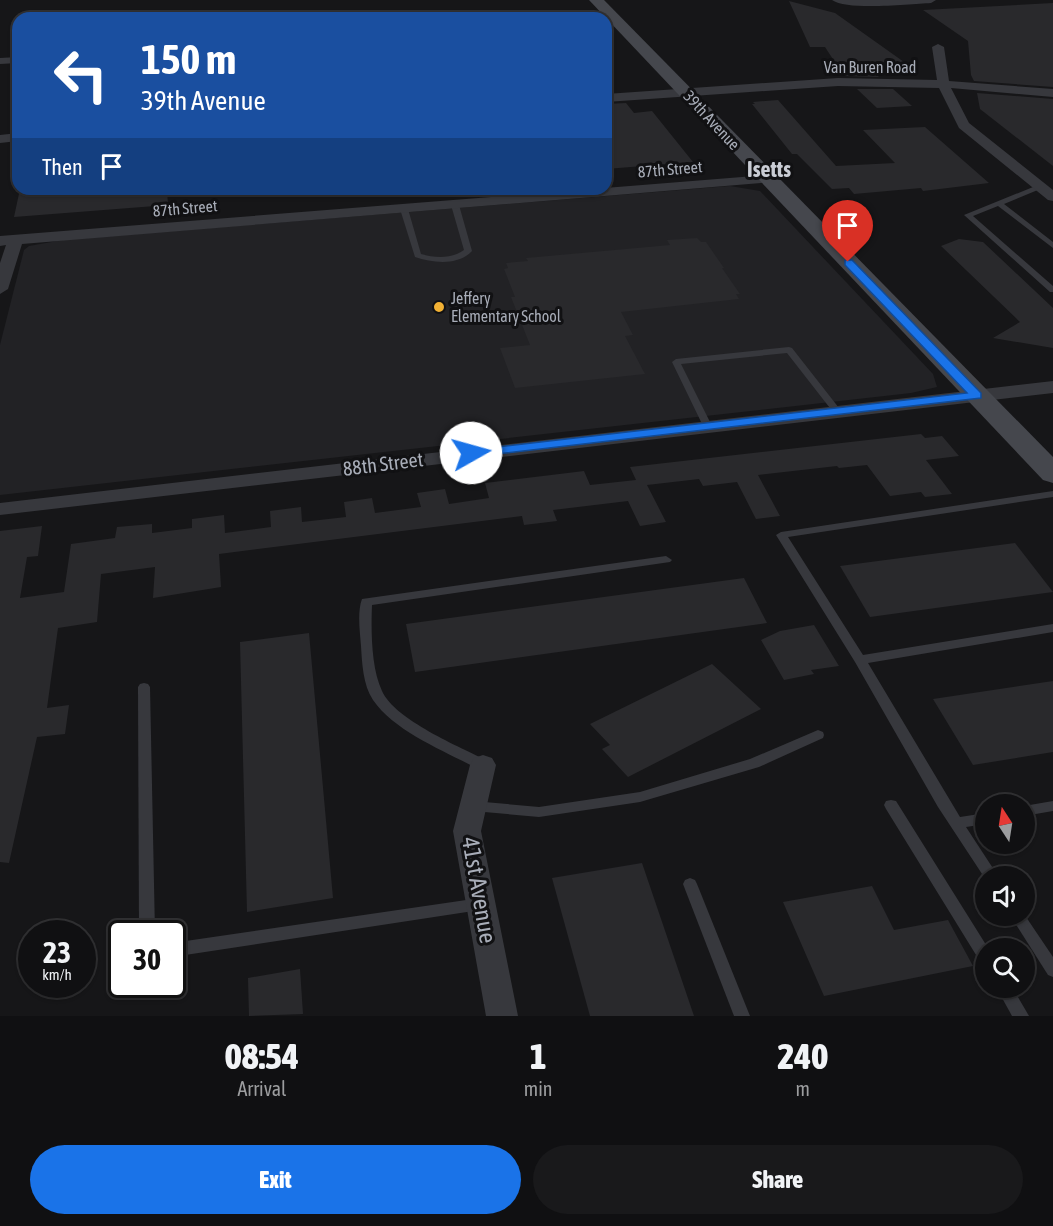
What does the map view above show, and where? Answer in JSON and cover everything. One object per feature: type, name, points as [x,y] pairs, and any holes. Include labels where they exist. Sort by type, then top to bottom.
[{"type":"main road","name":"39th Avenue","points":[[613,25],[686,92],[1053,474]]},
{"type":"street","points":[[839,0],[868,3],[931,0]]},
{"type":"street","points":[[938,47],[943,84],[964,125],[1053,196]]},
{"type":"street","name":"Van Buren Road","points":[[612,98],[837,82],[943,84],[1053,93]]},
{"type":"street","name":"87th Street","points":[[612,192],[768,179]]},
{"type":"street","name":"87th Street","points":[[8,241],[575,195]]},
{"type":"street","points":[[0,290],[8,241]]},
{"type":"street","name":"88th Street","points":[[0,509],[836,410],[1053,387]]},
{"type":"street","name":"41st Avenue","points":[[483,765],[467,831],[502,1016]]},
{"type":"lane","points":[[1041,187],[968,215],[1053,290]]},
{"type":"lane","points":[[999,203],[1053,246]]},
{"type":"lane","points":[[404,209],[418,255],[431,259],[458,257],[466,255],[468,251],[455,205]]},
{"type":"lane","points":[[707,426],[676,362],[789,350],[836,410]]},
{"type":"lane","points":[[985,866],[860,660],[781,535],[1053,494]]},
{"type":"lane","points":[[483,765],[403,720],[378,697],[364,639],[366,602],[666,560]]},
{"type":"lane","points":[[860,660],[1053,628]]},
{"type":"lane","points":[[144,687],[147,920]]},
{"type":"lane","points":[[473,806],[539,812],[640,797],[754,763],[818,735]]},
{"type":"lane","points":[[891,805],[975,940]]},
{"type":"lane","points":[[1035,809],[1053,806]]},
{"type":"lane","points":[[957,823],[975,820]]},
{"type":"lane","points":[[690,884],[742,1016]]},
{"type":"lane","points":[[186,948],[480,904]]},
{"type":"lane","points":[[1024,926],[1053,970]]},
{"type":"lane","points":[[1010,998],[1021,1016]]},
{"type":"shaded area","name":"Jeffery Elementary School","points":[[730,186],[760,191],[933,374],[937,387],[911,393],[0,495],[0,345],[24,250],[29,246],[63,240]]},
{"type":"building","points":[[789,1],[835,13],[911,67],[869,68],[879,77],[844,76],[825,47],[810,47]]},
{"type":"building","points":[[1053,3],[1053,87],[974,81],[971,75],[968,41],[923,10]]},
{"type":"building","points":[[857,89],[893,89],[912,106],[877,108]]},
{"type":"building","points":[[977,93],[1053,99],[1053,166],[980,109]]},
{"type":"building","points":[[778,100],[836,166],[895,163],[863,130],[925,127],[989,183],[923,191],[921,188],[854,194],[849,188],[832,189],[797,154],[792,154],[752,104],[755,104],[753,102]]},
{"type":"building","points":[[626,103],[634,113],[652,111],[693,162],[612,169],[612,104]]},
{"type":"building","points":[[19,195],[167,195],[168,205],[14,217]]},
{"type":"building","points":[[697,238],[701,242],[706,242],[724,268],[722,268],[740,294],[736,294],[739,299],[621,312],[633,335],[625,336],[645,374],[515,388],[500,348],[530,345],[511,297],[515,297],[504,269],[508,268],[506,263],[528,261],[526,258],[670,245],[667,240]]},
{"type":"building","points":[[959,239],[983,242],[1053,308],[1053,348],[993,338],[1020,322],[941,246]]},
{"type":"building","points":[[921,434],[925,438],[942,436],[959,456],[926,460],[952,494],[925,497],[921,492],[890,496],[867,465],[839,468],[837,466],[758,475],[780,516],[756,519],[737,482],[703,486],[699,479],[647,485],[666,522],[640,526],[628,501],[553,510],[557,521],[524,525],[522,516],[219,554],[221,587],[153,598],[155,567],[101,574],[97,622],[58,628],[47,708],[69,705],[65,734],[37,737],[9,863],[0,862],[0,531],[42,526],[38,556],[27,557],[20,598],[64,592],[71,544],[115,538],[117,527],[152,524],[152,533],[192,528],[192,519],[224,515],[225,533],[271,527],[270,511],[301,507],[302,522],[346,517],[344,502],[372,498],[375,513],[421,507],[417,493],[445,489],[449,504],[489,498],[485,483],[584,471],[590,485],[636,480],[630,467]]},
{"type":"building","points":[[1015,543],[1053,592],[870,617],[840,566]]},
{"type":"building","points":[[744,578],[767,623],[415,672],[406,624]]},
{"type":"building","points":[[814,625],[839,666],[811,670],[814,674],[784,680],[761,640],[780,631]]},
{"type":"building","points":[[309,633],[333,898],[247,912],[240,642]]},
{"type":"building","points":[[712,664],[761,709],[628,777],[602,749],[610,745],[590,724]]},
{"type":"building","points":[[1053,681],[1053,752],[973,765],[933,699]]},
{"type":"building","points":[[642,863],[694,1016],[590,1016],[552,878]]},
{"type":"building","points":[[872,886],[894,930],[948,920],[973,966],[824,996],[783,902]]},
{"type":"building","points":[[300,969],[303,1014],[249,1016],[248,978]]},
{"type":"place","name":"Jeffery Elementary School","points":[[439,307]]},
{"type":"district","name":"Isetts","points":[[769,169]]},
{"type":"route","points":[[471,453],[836,410],[977,396],[848,262]]}]
